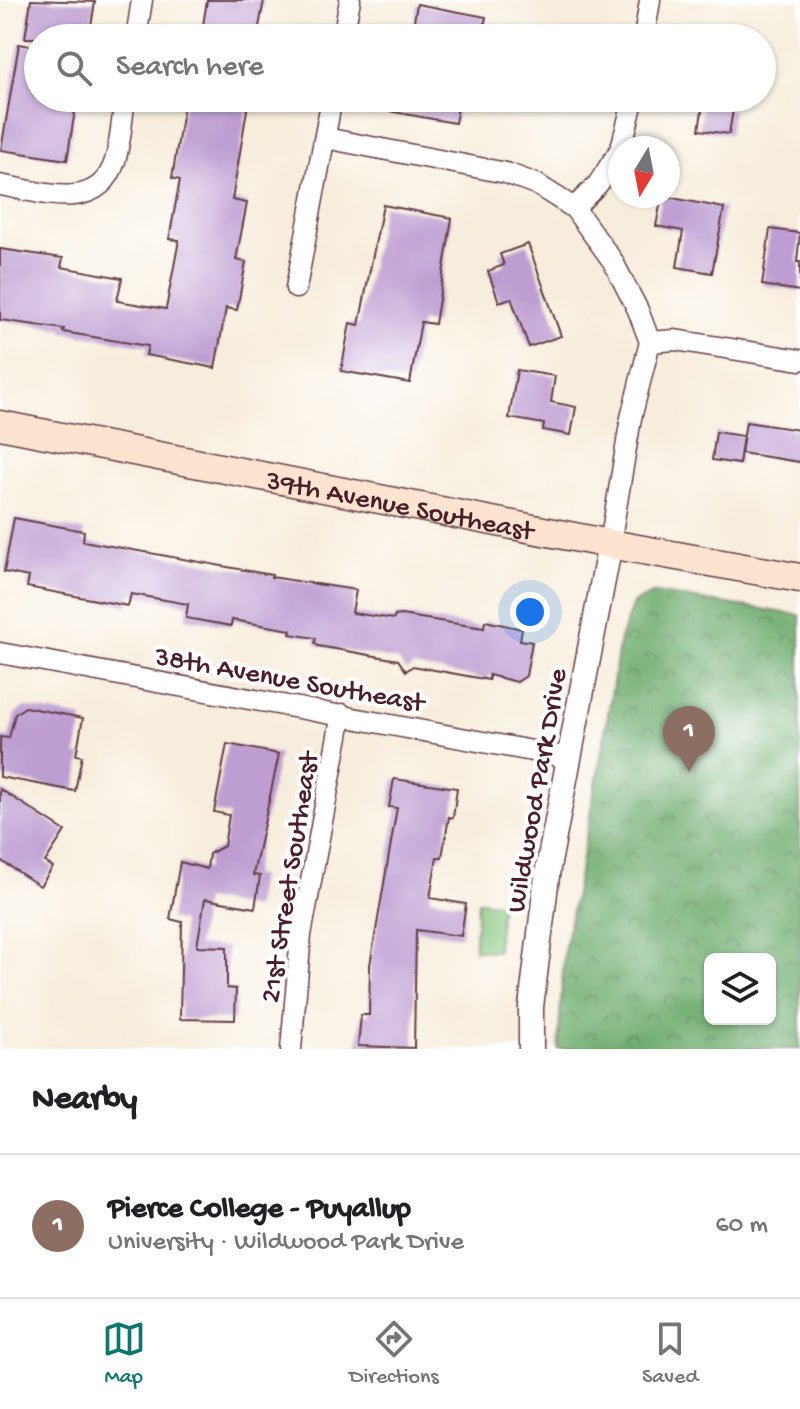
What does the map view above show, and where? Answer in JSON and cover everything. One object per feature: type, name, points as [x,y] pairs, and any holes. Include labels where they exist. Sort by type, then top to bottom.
[{"type":"main road","name":"39th Avenue Southeast","points":[[0,425],[800,578]]},
{"type":"street","points":[[138,24],[142,0]]},
{"type":"street","points":[[346,24],[350,0]]},
{"type":"street","points":[[646,24],[650,0]]},
{"type":"street","points":[[0,185],[64,196],[91,193],[104,181],[114,161],[123,112]]},
{"type":"street","points":[[296,288],[330,112]]},
{"type":"street","points":[[624,136],[630,112]]},
{"type":"street","points":[[325,138],[506,173],[536,184],[574,208],[612,260],[638,310],[650,342],[631,418],[610,544]]},
{"type":"street","points":[[574,208],[598,184],[608,168]]},
{"type":"street","points":[[650,342],[675,340],[800,360]]},
{"type":"street","name":"Wildwood Park Drive","points":[[531,1049],[531,1007],[548,868],[610,544]]},
{"type":"street","name":"38th Avenue Southeast","points":[[0,653],[570,758]]},
{"type":"street","name":"21st Street Southeast","points":[[291,1049],[301,935],[342,714]]},
{"type":"green space","points":[[655,593],[800,615],[800,1049],[558,1049],[564,952],[620,639],[633,603]]},
{"type":"green space","points":[[478,901],[501,903],[497,951],[474,950]]},
{"type":"building","points":[[31,0],[95,2],[91,24],[27,24]]},
{"type":"building","points":[[207,0],[264,0],[260,24],[203,24]]},
{"type":"building","points":[[417,4],[486,17],[485,24],[413,24]]},
{"type":"building","points":[[19,44],[24,45],[24,112],[75,112],[67,160],[1,150]]},
{"type":"building","points":[[183,112],[247,112],[232,200],[247,203],[236,260],[246,262],[237,310],[226,308],[215,368],[146,355],[148,346],[0,320],[0,249],[63,258],[61,267],[122,278],[117,301],[166,309],[179,240],[169,239],[180,180],[172,178]]},
{"type":"building","points":[[394,112],[457,112],[455,123]]},
{"type":"building","points":[[702,112],[733,112],[729,134],[699,130]]},
{"type":"building","points":[[680,199],[724,208],[712,273],[677,267],[683,231],[656,226],[660,208],[680,208]]},
{"type":"building","points":[[383,205],[452,218],[435,324],[421,322],[410,383],[341,371],[350,323],[359,325]]},
{"type":"building","points":[[770,229],[800,233],[797,262],[800,262],[800,291],[762,285]]},
{"type":"building","points":[[528,244],[561,336],[529,347],[511,298],[499,302],[488,271],[504,265],[500,254]]},
{"type":"building","points":[[517,370],[555,376],[551,402],[576,407],[571,435],[543,430],[544,424],[509,418]]},
{"type":"building","points":[[746,422],[800,430],[800,462],[741,453]]},
{"type":"building","points":[[716,432],[743,436],[739,464],[712,460]]},
{"type":"building","points":[[14,518],[84,531],[83,541],[356,590],[352,613],[394,619],[401,615],[484,628],[485,621],[522,629],[520,640],[532,642],[526,676],[517,682],[489,675],[489,680],[413,666],[406,671],[398,660],[318,646],[316,638],[290,634],[291,630],[232,620],[231,626],[186,618],[188,604],[131,594],[128,606],[27,587],[29,577],[4,572]]},
{"type":"building","points":[[25,707],[83,718],[76,755],[82,756],[75,791],[0,777],[0,737],[9,738],[15,714]]},
{"type":"building","points":[[227,744],[279,754],[253,875],[260,876],[255,908],[205,899],[197,946],[227,947],[227,988],[236,989],[235,1020],[180,1019],[182,922],[170,919],[180,862],[207,869],[209,854],[224,846],[229,815],[214,812]]},
{"type":"building","points":[[394,779],[457,788],[453,818],[449,817],[442,857],[437,857],[430,898],[466,904],[461,936],[416,930],[414,1048],[358,1046],[361,1015],[369,1015],[370,965],[397,808],[389,807]]},
{"type":"building","points":[[0,789],[65,831],[45,862],[53,867],[40,886],[0,860]]},
{"type":"place","name":"Pierce College - Puyallup","points":[[689,772]]}]
